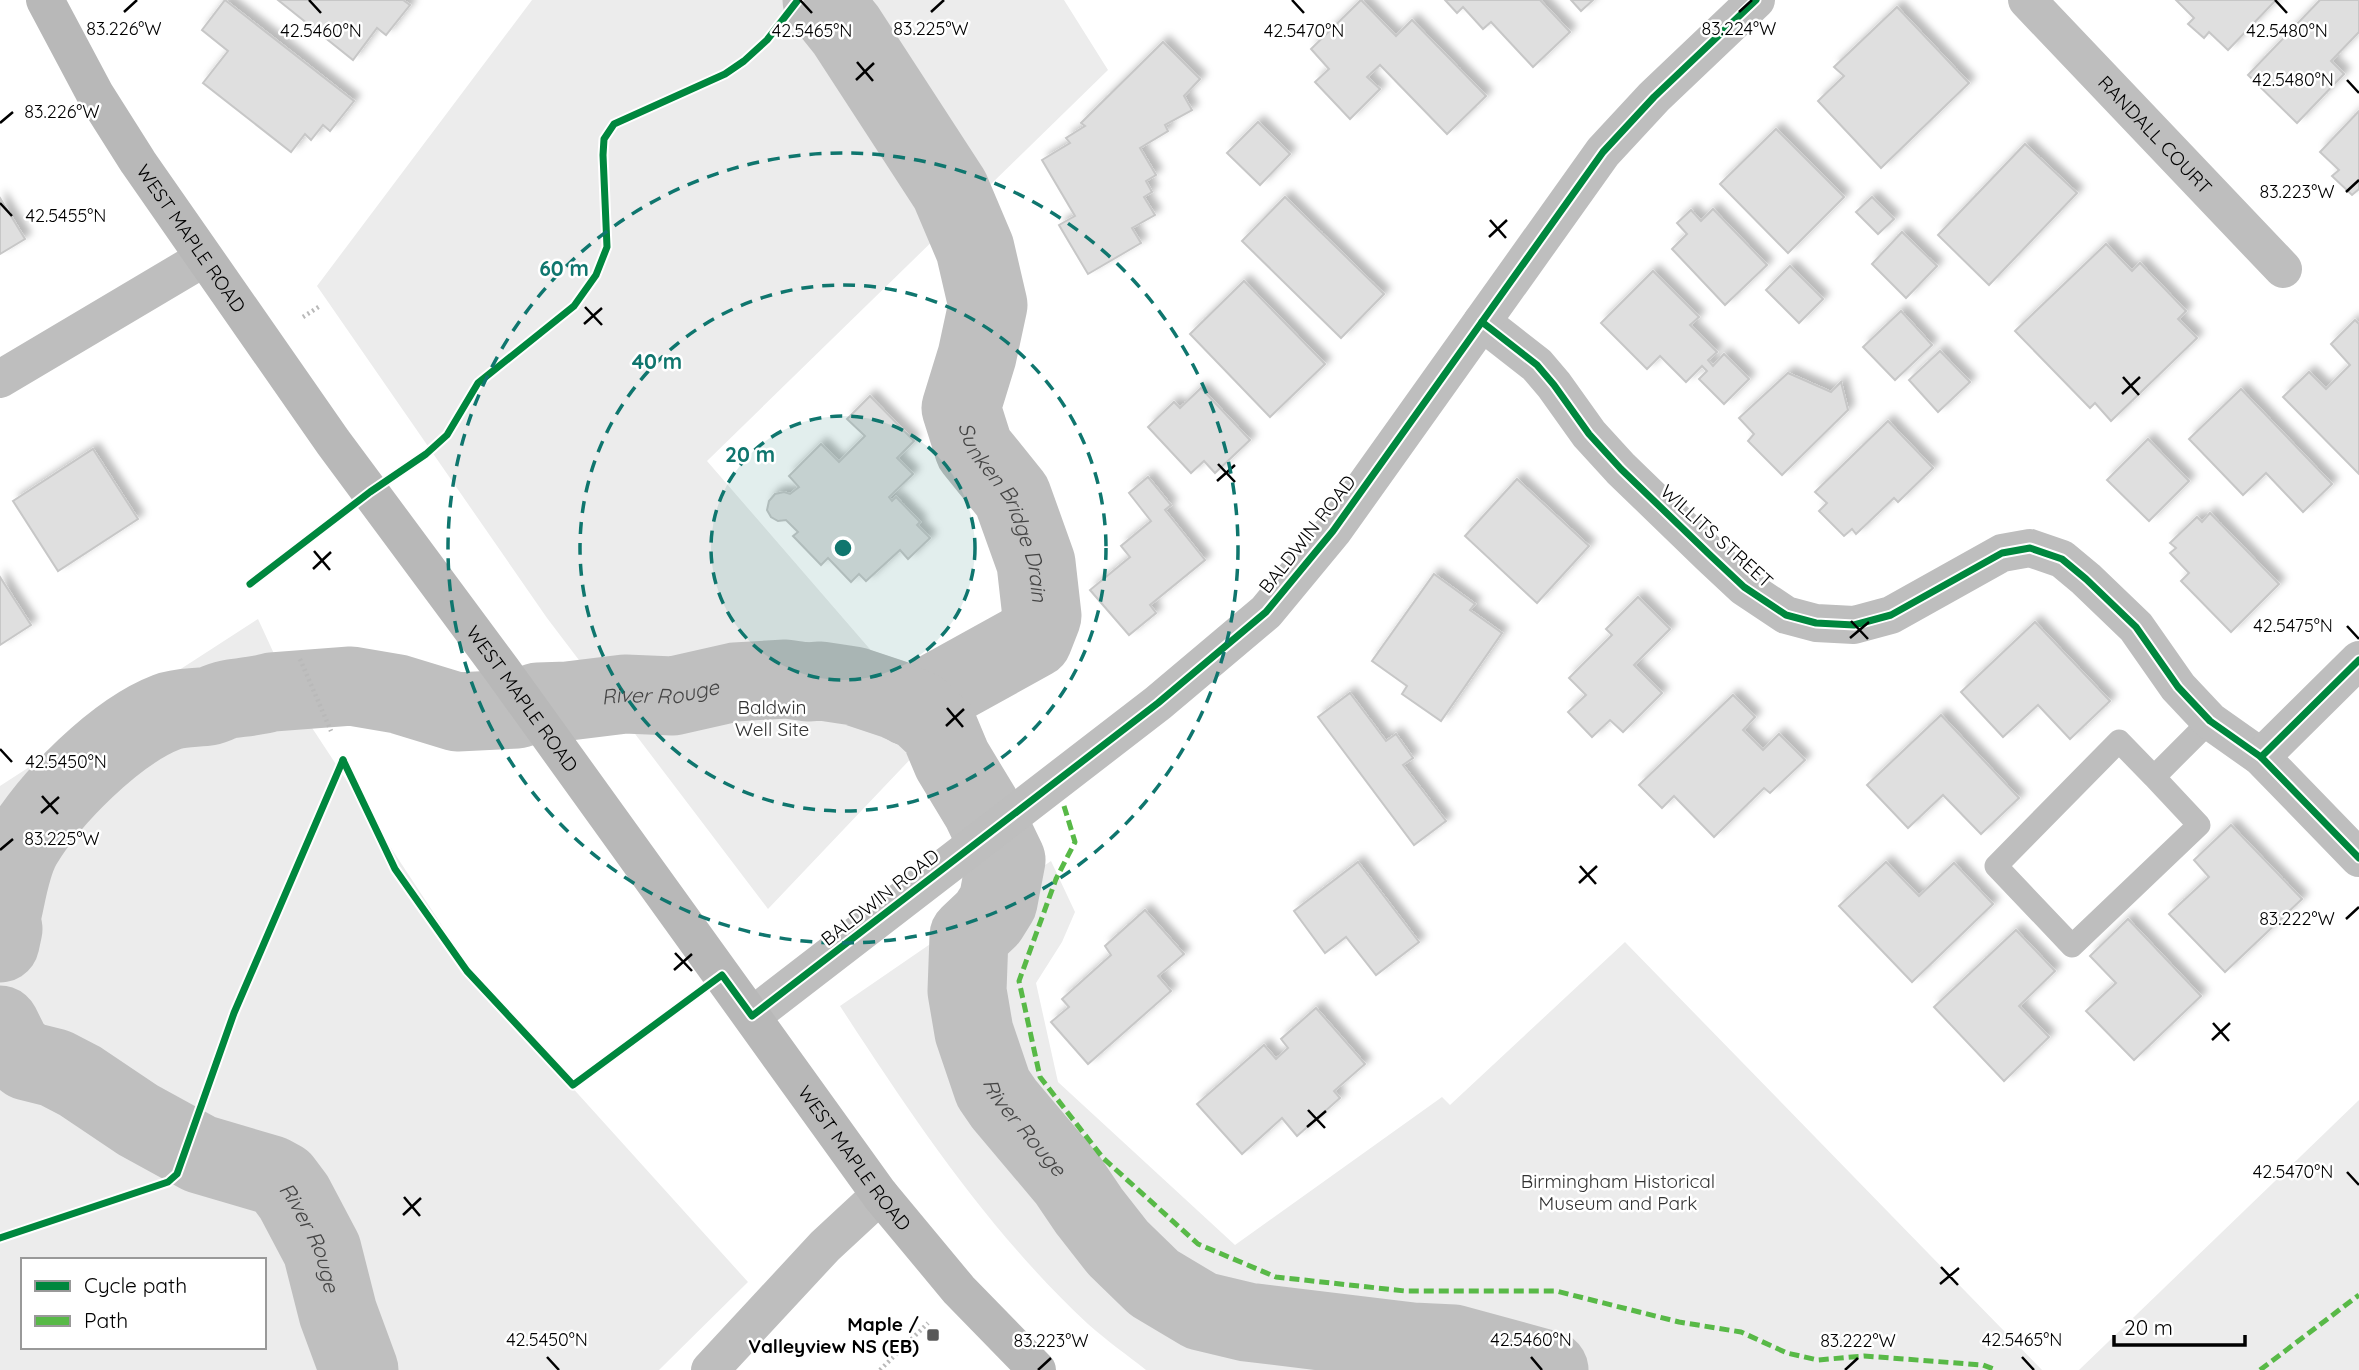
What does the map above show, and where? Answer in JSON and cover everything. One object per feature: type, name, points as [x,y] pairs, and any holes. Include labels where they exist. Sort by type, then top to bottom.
[{"type":"main road","name":"WEST MAPLE ROAD","points":[[45,0],[138,162],[334,442],[502,670],[880,1195],[959,1290],[1037,1370]]},
{"type":"street","name":"BALDWIN ROAD","points":[[752,1017],[1158,703],[1266,612],[1334,531],[1603,152],[1640,111],[1756,0]]},
{"type":"street","name":"RANDALL COURT","points":[[2027,0],[2283,269]]},
{"type":"street","points":[[0,379],[204,258]]},
{"type":"street","name":"WILLITS STREET","points":[[1482,322],[1536,365],[1621,469],[1711,556],[1744,587],[1786,615],[1816,623],[1854,625],[1891,615],[2002,553],[2029,548],[2062,559],[2136,627],[2178,687],[2210,721],[2261,757],[2359,858]]},
{"type":"street","points":[[2261,757],[2359,660]]},
{"type":"street","points":[[710,1370],[825,1246],[880,1195]]},
{"type":"lane","points":[[2154,777],[2210,721]]},
{"type":"lane","points":[[2119,741],[2154,777],[2199,825],[2072,946],[1996,866],[2119,741]]},
{"type":"path","points":[[303,317],[320,306]]},
{"type":"path","points":[[299,659],[331,731]]},
{"type":"path","points":[[880,1370],[928,1323]]},
{"type":"green space","name":"Baldwin Well Site","points":[[532,0],[1064,0],[1108,70],[707,461],[939,729],[768,909],[547,618],[317,286]]},
{"type":"green space","points":[[258,619],[299,708],[485,991],[748,1282],[659,1370],[0,1370],[0,786]]},
{"type":"green space","name":"Birmingham Historical Museum and Park","points":[[1051,861],[1075,912],[1062,942],[1036,983],[1058,1082],[1235,1245],[1442,1097],[1450,1105],[1625,942],[2042,1370],[1146,1370],[1088,1324],[1052,1289],[985,1212],[924,1132],[840,1006]]},
{"type":"green space","points":[[2359,1100],[2359,1370],[2079,1370]]},
{"type":"building","points":[[225,0],[354,101],[330,131],[323,125],[311,140],[305,134],[291,152],[203,83],[228,51],[202,30]]},
{"type":"building","points":[[278,0],[403,0],[410,5],[386,35],[377,28],[353,60]]},
{"type":"building","points":[[1361,0],[1396,36],[1412,20],[1486,96],[1447,134],[1380,65],[1367,77],[1380,89],[1350,119],[1315,82],[1329,69],[1311,49]]},
{"type":"building","points":[[1445,0],[1540,0],[1570,32],[1533,67],[1491,22],[1483,29],[1463,7],[1457,13]]},
{"type":"building","points":[[1571,0],[1593,0],[1581,11]]},
{"type":"building","points":[[2176,0],[2276,0],[2228,50],[2209,32],[2204,38],[2188,24],[2194,18]]},
{"type":"building","points":[[2320,0],[2359,0],[2359,32],[2331,61],[2344,74],[2297,123],[2248,75]]},
{"type":"building","points":[[1897,7],[1969,83],[1881,168],[1818,101],[1844,76],[1834,67]]},
{"type":"building","points":[[1163,42],[1200,79],[1184,96],[1192,110],[1165,125],[1168,131],[1140,148],[1156,175],[1146,181],[1152,192],[1144,197],[1155,215],[1132,228],[1141,243],[1088,274],[1059,225],[1075,216],[1042,160],[1070,143],[1066,138],[1085,126],[1081,123]]},
{"type":"building","points":[[2359,111],[2359,189],[2352,195],[2332,176],[2339,170],[2320,152]]},
{"type":"building","points":[[1258,122],[1290,154],[1260,185],[1227,153]]},
{"type":"building","points":[[1776,129],[1844,197],[1788,253],[1720,184]]},
{"type":"building","points":[[2025,144],[2077,193],[1989,285],[1938,235]]},
{"type":"building","points":[[1285,197],[1384,294],[1341,338],[1242,241]]},
{"type":"building","points":[[1872,197],[1894,219],[1878,234],[1856,212]]},
{"type":"building","points":[[0,198],[25,239],[0,254]]},
{"type":"building","points":[[1713,209],[1767,265],[1725,305],[1672,249],[1687,234],[1677,223],[1691,210],[1701,221]]},
{"type":"building","points":[[1902,232],[1937,266],[1906,298],[1872,264]]},
{"type":"building","points":[[2106,244],[2132,271],[2140,263],[2186,311],[2178,319],[2197,338],[2111,421],[2095,403],[2090,408],[2015,331]]},
{"type":"building","points":[[1790,266],[1823,299],[1799,323],[1766,290]]},
{"type":"building","points":[[1653,271],[1699,317],[1690,325],[1717,352],[1708,360],[1713,366],[1724,354],[1749,379],[1724,404],[1699,379],[1707,371],[1702,366],[1686,382],[1660,356],[1647,369],[1601,323]]},
{"type":"building","points":[[1244,281],[1325,364],[1270,417],[1190,334]]},
{"type":"building","points":[[1901,311],[1932,345],[1895,380],[1863,347]]},
{"type":"building","points":[[2355,320],[2359,324],[2359,474],[2283,397],[2309,372],[2326,389],[2350,365],[2331,344]]},
{"type":"building","points":[[1940,351],[1970,382],[1938,412],[1909,380]]},
{"type":"building","points":[[1788,373],[1831,392],[1841,382],[1848,410],[1782,475],[1748,441],[1754,434],[1739,418]]},
{"type":"building","points":[[1201,388],[1250,440],[1215,473],[1204,461],[1191,473],[1148,427],[1174,402],[1180,408]]},
{"type":"building","points":[[2241,389],[2332,484],[2303,512],[2266,473],[2243,495],[2189,439]]},
{"type":"building","points":[[870,396],[914,441],[897,458],[913,474],[889,497],[892,501],[896,497],[920,522],[917,525],[930,538],[908,559],[900,550],[866,581],[859,574],[851,582],[828,558],[821,565],[793,536],[798,532],[786,520],[778,521],[771,517],[767,510],[769,501],[775,494],[790,494],[799,487],[789,476],[821,444],[839,462],[865,436],[847,419]]},
{"type":"building","points":[[1888,421],[1933,468],[1898,502],[1894,498],[1856,534],[1852,529],[1844,536],[1819,511],[1827,503],[1815,492]]},
{"type":"building","points":[[2148,439],[2189,481],[2149,521],[2107,480]]},
{"type":"building","points":[[93,449],[138,519],[58,571],[13,501]]},
{"type":"building","points":[[1148,477],[1171,505],[1165,510],[1205,560],[1150,605],[1156,613],[1129,635],[1090,590],[1130,557],[1121,546],[1151,521],[1129,493]]},
{"type":"building","points":[[1517,479],[1589,546],[1537,603],[1465,536]]},
{"type":"building","points":[[2210,513],[2279,584],[2231,632],[2181,581],[2189,573],[2170,553],[2176,548],[2170,543],[2197,517],[2202,522]]},
{"type":"building","points":[[1434,574],[1475,604],[1470,610],[1502,633],[1441,721],[1402,694],[1407,686],[1372,661]]},
{"type":"building","points":[[0,577],[31,625],[0,645]]},
{"type":"building","points":[[1638,597],[1670,629],[1634,665],[1662,693],[1623,732],[1610,720],[1592,737],[1568,712],[1586,695],[1569,678],[1612,635],[1606,629]]},
{"type":"building","points":[[2035,622],[2110,701],[2070,739],[2038,705],[2003,737],[1961,692]]},
{"type":"building","points":[[1350,693],[1386,741],[1396,734],[1413,758],[1403,765],[1446,821],[1414,845],[1318,717]]},
{"type":"building","points":[[1733,695],[1755,717],[1743,730],[1763,750],[1779,734],[1805,760],[1770,793],[1764,788],[1714,837],[1674,796],[1662,808],[1639,785]]},
{"type":"building","points":[[1941,715],[2019,798],[1981,834],[1943,795],[1908,828],[1867,785]]},
{"type":"building","points":[[2231,825],[2302,899],[2225,972],[2169,914],[2209,877],[2194,860]]},
{"type":"building","points":[[1358,862],[1419,942],[1376,975],[1346,937],[1325,953],[1294,911]]},
{"type":"building","points":[[1886,862],[1919,896],[1954,863],[1993,904],[1912,982],[1839,906]]},
{"type":"building","points":[[1145,910],[1184,954],[1158,976],[1171,991],[1088,1064],[1051,1022],[1069,1007],[1062,999],[1111,955],[1105,946]]},
{"type":"building","points":[[2128,919],[2201,996],[2134,1060],[2086,1011],[2116,983],[2090,956]]},
{"type":"building","points":[[2016,930],[2055,971],[2019,1006],[2049,1037],[2004,1081],[1934,1007]]},
{"type":"building","points":[[1316,1008],[1365,1064],[1334,1091],[1340,1098],[1297,1136],[1282,1118],[1242,1154],[1197,1104],[1264,1045],[1276,1059],[1288,1048],[1281,1039]]},
{"type":"waterway","name":"Sunken Bridge Drain","points":[[822,0],[846,30],[950,190],[975,249],[988,305],[977,356],[961,408],[974,449],[1012,496],[1036,563],[1042,616],[1033,639],[910,707]]},
{"type":"waterway","name":"River Rouge","points":[[0,943],[3,929],[1,918],[12,871],[18,853],[34,827],[66,788],[106,750],[147,722],[172,710],[209,706],[272,692],[351,686],[398,694],[457,712],[517,709],[538,702],[625,694],[673,696],[735,682],[786,679],[854,686],[920,711],[939,729],[952,760],[981,808],[1006,860],[998,902],[988,918],[969,936],[967,991],[974,1032],[993,1088],[1068,1180],[1118,1248],[1154,1283],[1201,1311],[1247,1322],[1412,1342],[1454,1344],[1549,1370]]},
{"type":"waterway","name":"River Rouge","points":[[0,1025],[12,1049],[27,1061],[55,1068],[80,1081],[138,1120],[200,1154],[271,1175],[282,1181],[294,1197],[322,1250],[338,1313],[359,1370]]},
{"type":"marked path","points":[[1064,806],[1075,842],[1056,879],[1019,981],[1040,1077],[1103,1158],[1198,1244],[1276,1277],[1405,1291],[1556,1291],[1679,1322],[1741,1332],[1787,1353],[1818,1360],[1864,1356],[1983,1365],[1996,1370]]},
{"type":"marked path","points":[[2260,1370],[2359,1295]]},
{"type":"cycle path","points":[[250,584],[370,492],[426,454],[447,435],[478,383],[574,306],[596,275],[607,247],[603,155],[604,139],[614,124],[725,74],[767,40],[798,0]]},
{"type":"cycle path","points":[[343,760],[395,869],[467,971],[573,1085],[722,975],[752,1016],[1158,703],[1266,612],[1333,531],[1603,152],[1654,97],[1756,0]]},
{"type":"cycle path","points":[[1482,322],[1537,365],[1589,434],[1621,469],[1711,556],[1744,587],[1786,615],[1816,623],[1854,625],[1891,615],[2002,553],[2030,548],[2062,559],[2136,627],[2178,687],[2210,721],[2261,757],[2359,858]]},
{"type":"cycle path","points":[[2261,757],[2359,660]]},
{"type":"cycle path","points":[[0,1238],[168,1182],[177,1174],[234,1013],[343,760]]},
{"type":"place","name":"Maple / Valleyview NS (EB)","points":[[933,1335]]}]
